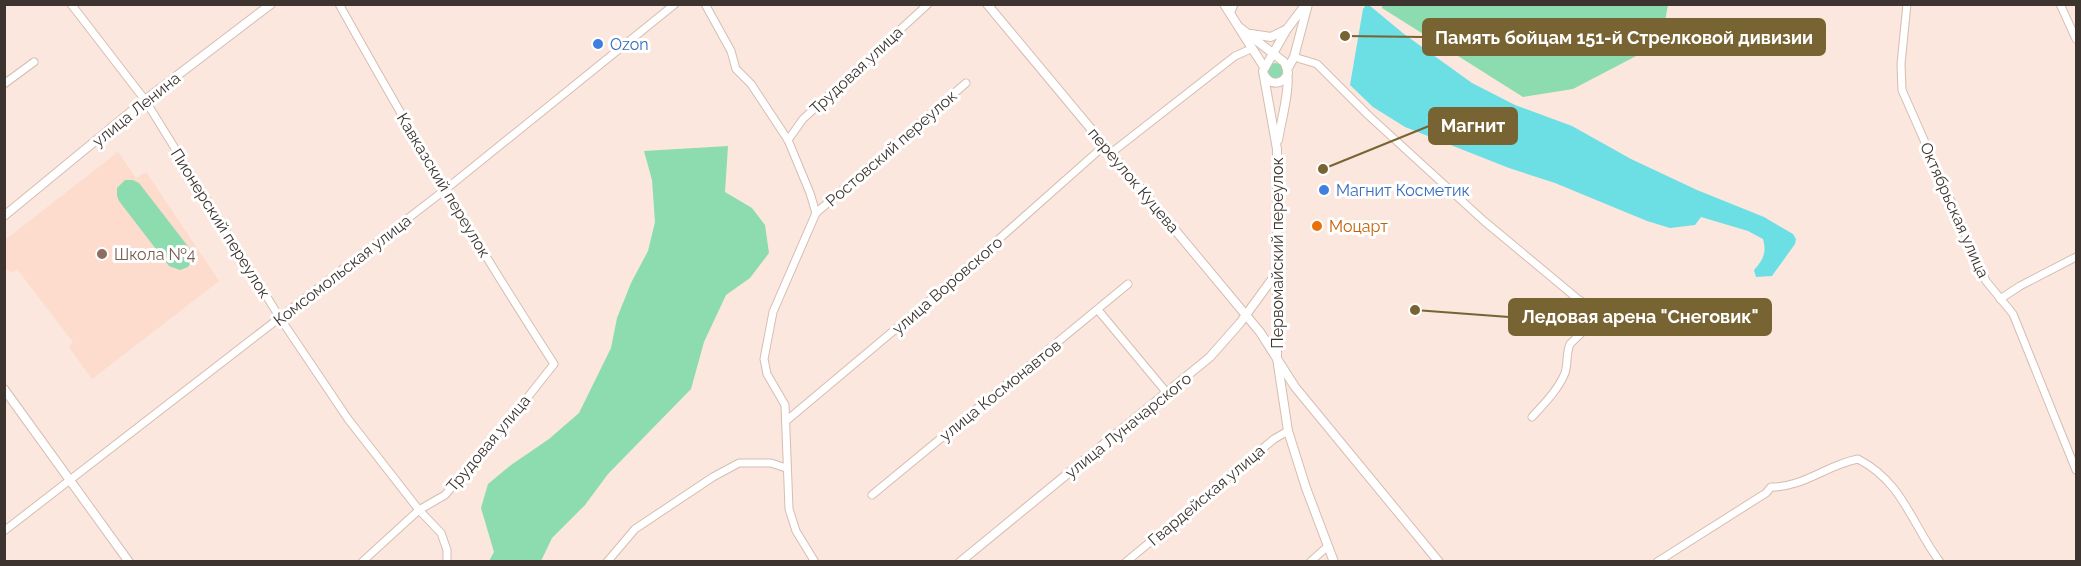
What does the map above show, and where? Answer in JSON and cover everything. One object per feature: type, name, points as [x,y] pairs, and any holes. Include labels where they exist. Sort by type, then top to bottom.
[{"type":"street","name":"Пионерский переулок","points":[[71,4],[145,100],[280,318],[348,419],[418,510],[441,533],[447,550],[447,561]]},
{"type":"street","name":"улица Ленина","points":[[4,216],[145,100],[271,4]]},
{"type":"street","name":"Кавказский переулок","points":[[339,4],[387,91],[513,302],[554,364]]},
{"type":"street","name":"Комсомольская улица","points":[[4,531],[447,189],[675,4]]},
{"type":"street","name":"Ростовский переулок","points":[[705,4],[731,51],[736,69],[751,84],[788,140],[816,213]]},
{"type":"street","name":"Трудовая улица","points":[[788,140],[803,119],[928,4]]},
{"type":"street","name":"переулок Куцева","points":[[987,4],[1260,332],[1295,387],[1439,561]]},
{"type":"street","name":"Первомайский переулок","points":[[1224,4],[1251,49],[1267,64]]},
{"type":"street","points":[[1230,14],[1234,4]]},
{"type":"street","points":[[1307,4],[1294,57],[1284,79],[1277,83],[1269,81],[1267,64],[1287,29],[1307,4]]},
{"type":"street","name":"Октябрьская улица","points":[[1907,4],[1901,64],[1902,90],[1986,281],[2013,314],[2076,470]]},
{"type":"street","points":[[2060,4],[2076,39]]},
{"type":"street","name":"Первомайский переулок","points":[[1239,27],[1251,34],[1267,64],[1277,149],[1277,358]]},
{"type":"street","points":[[1251,34],[1270,36],[1287,29]]},
{"type":"street","points":[[1111,153],[1235,56],[1251,49]]},
{"type":"street","points":[[1294,57],[1317,64],[1322,68],[1368,115],[1492,228],[1579,300],[1603,312],[1570,344],[1567,351],[1566,371],[1558,387],[1532,417]]},
{"type":"street","name":"Первомайский переулок","points":[[1267,64],[1281,60],[1288,70],[1277,149]]},
{"type":"street","points":[[4,84],[34,62]]},
{"type":"street","name":"Ростовский переулок","points":[[815,561],[796,531],[789,509],[785,405],[767,374],[764,359],[773,312],[816,213],[966,83]]},
{"type":"street","name":"улица Воровского","points":[[786,421],[929,301],[1105,145]]},
{"type":"street","points":[[2000,299],[2076,257]]},
{"type":"street","name":"улица Луначарского","points":[[960,561],[1210,357],[1245,316],[1278,270]]},
{"type":"street","name":"улица Космонавтов","points":[[872,495],[1128,284]]},
{"type":"street","points":[[1098,310],[1167,393]]},
{"type":"street","name":"переулок Куцева","points":[[1277,358],[1288,431],[1306,488],[1334,561]]},
{"type":"street","name":"Трудовая улица","points":[[362,561],[418,510],[445,495],[554,364]]},
{"type":"street","points":[[4,389],[129,561]]},
{"type":"street","name":"Гвардейская улица","points":[[1126,561],[1274,439],[1288,431]]},
{"type":"street","points":[[1657,561],[1766,493],[1771,487],[1787,487],[1804,482],[1834,466],[1858,459],[1880,473],[1895,488],[1925,542],[1940,561]]},
{"type":"street","points":[[607,561],[635,530],[704,483],[739,463],[771,463],[786,468]]},
{"type":"street","points":[[1310,561],[1328,546]]},
{"type":"shaded area","name":"Школа №4","points":[[118,152],[136,178],[146,172],[219,281],[92,379],[69,347],[73,342],[17,269],[11,273],[5,270],[5,240]]},
{"type":"green space","points":[[1668,4],[1661,43],[1573,89],[1523,97],[1382,8],[1382,5]]},
{"type":"green space","points":[[1275,63],[1281,65],[1283,71],[1281,77],[1275,79],[1269,77],[1267,71],[1269,65]]},
{"type":"green space","points":[[728,146],[725,192],[752,208],[765,225],[769,253],[750,278],[726,295],[704,342],[691,389],[608,474],[585,505],[552,538],[541,561],[489,561],[494,552],[481,508],[488,484],[549,439],[579,413],[611,348],[617,318],[631,283],[648,251],[655,222],[652,180],[644,151]]},
{"type":"green space","points":[[125,180],[139,183],[190,249],[193,259],[188,267],[180,270],[169,266],[119,201],[117,188]]},
{"type":"water","points":[[1366,5],[1472,83],[1515,105],[1572,126],[1631,159],[1697,190],[1764,217],[1793,234],[1796,239],[1795,244],[1772,276],[1756,277],[1754,270],[1760,263],[1765,248],[1763,239],[1748,231],[1701,217],[1695,225],[1670,228],[1405,127],[1373,107],[1350,85],[1363,9]]},
{"type":"place","name":"Память бойцам 151-й Стрелковой дивизии","points":[[1345,36]]},
{"type":"place","name":"Ozon","points":[[598,44]]},
{"type":"place","name":"Магнит","points":[[1323,169]]},
{"type":"place","name":"Магнит Косметик","points":[[1324,190]]},
{"type":"place","name":"Моцарт","points":[[1317,226]]},
{"type":"place","name":"Школа №4","points":[[102,254]]},
{"type":"place","name":"Ледовая арена \"Снеговик\"","points":[[1415,310]]}]
